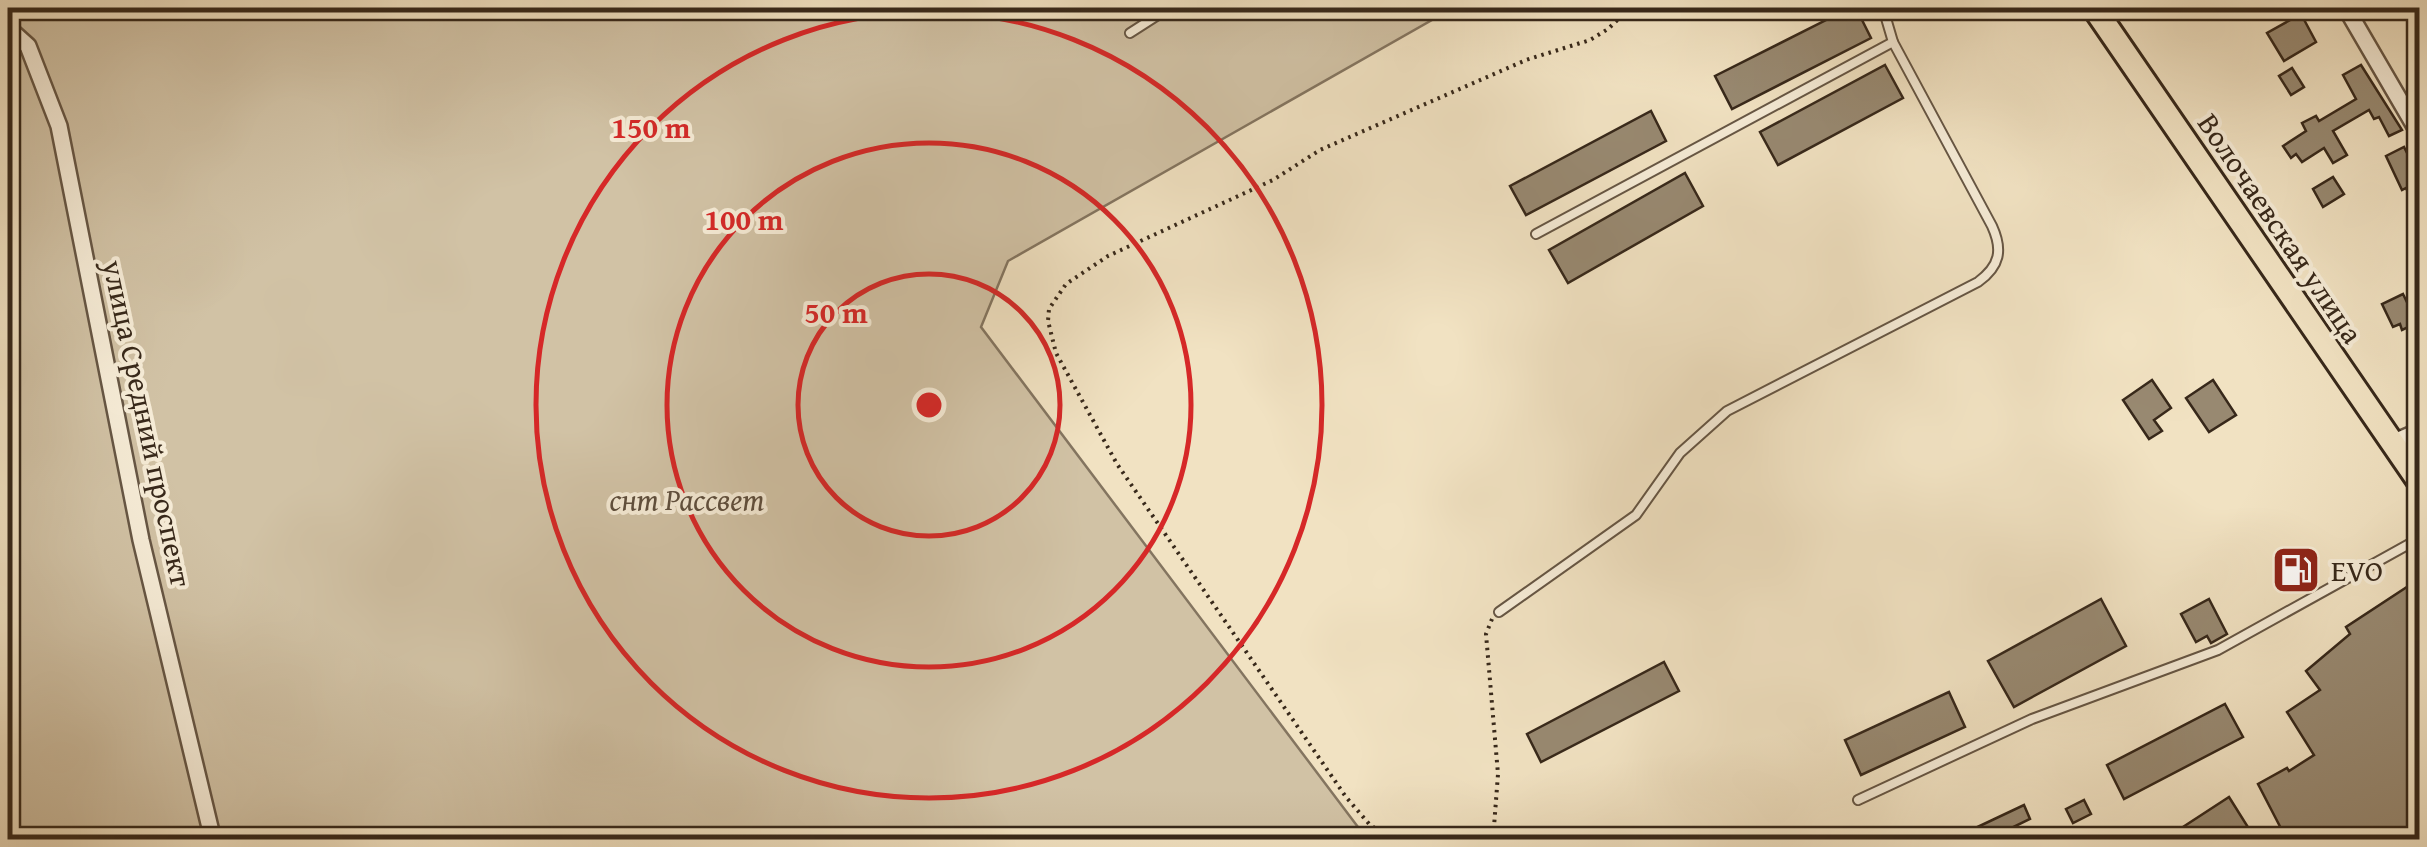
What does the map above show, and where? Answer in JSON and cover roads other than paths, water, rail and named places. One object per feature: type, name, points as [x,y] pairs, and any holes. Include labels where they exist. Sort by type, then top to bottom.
[{"type":"main road","name":"Волочаевская улица","points":[[2094,8],[2420,483]]},
{"type":"street","points":[[2346,8],[2420,135]]},
{"type":"street","name":"улица Средний проспект","points":[[8,28],[28,46],[59,126],[140,540],[213,840]]},
{"type":"street","points":[[2392,443],[2420,431]]},
{"type":"lane","points":[[1130,33],[1168,8]]},
{"type":"lane","points":[[1499,612],[1636,515],[1680,453],[1727,411],[1978,282],[1994,266],[2000,248],[1992,226],[1894,42],[1883,8]]},
{"type":"lane","points":[[1536,234],[1894,42]]},
{"type":"lane","points":[[1858,800],[2032,719],[2218,650],[2420,538]]},
{"type":"place","name":"EVO","points":[[2296,570]]},
{"type":"park label","name":"снт Рассвет","points":[[687,499]]}]
